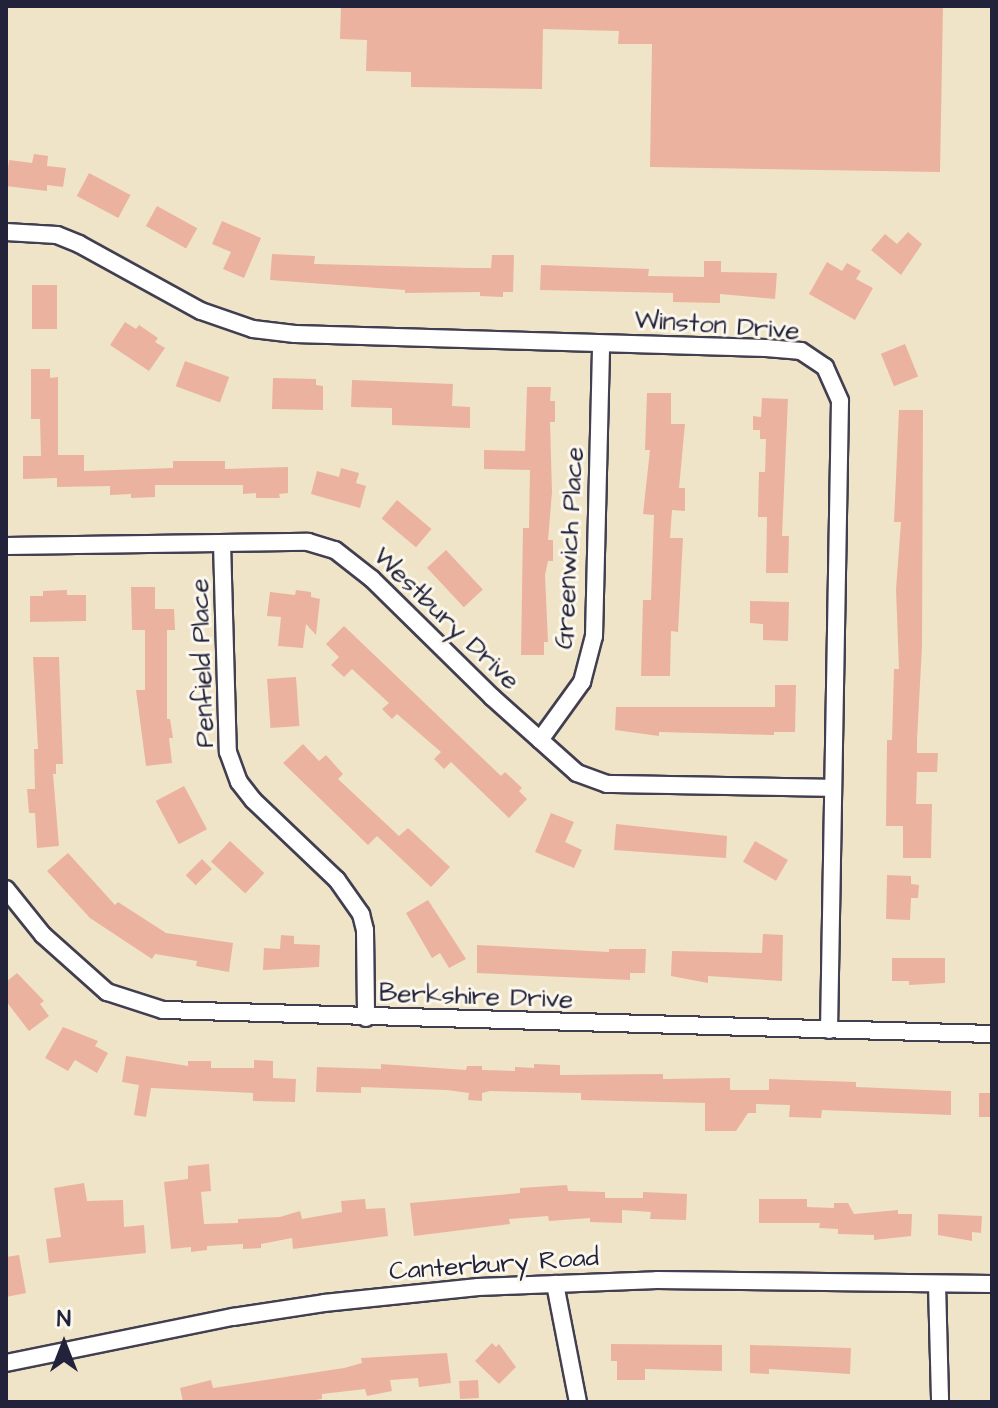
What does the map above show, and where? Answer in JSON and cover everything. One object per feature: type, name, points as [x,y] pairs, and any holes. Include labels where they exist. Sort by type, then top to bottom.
[{"type":"street","name":"Winston Drive","points":[[6,232],[57,235],[201,311],[253,329],[801,351],[817,360],[832,378],[840,401],[829,1030]]},
{"type":"street","name":"Greenwich Place","points":[[540,740],[582,682],[594,636],[601,344]]},
{"type":"street","name":"Westbury Drive","points":[[6,546],[308,542],[345,556],[577,773],[607,784],[832,788]]},
{"type":"street","name":"Penfield Place","points":[[222,543],[228,752],[239,782],[253,800],[337,880],[361,914],[365,930],[366,1018]]},
{"type":"street","name":"Berkshire Drive","points":[[6,889],[17,907],[74,965],[107,992],[144,1007],[231,1015],[992,1034]]},
{"type":"street","name":"Canterbury Road","points":[[6,1363],[156,1330],[324,1303],[555,1284],[657,1280],[992,1284]]},
{"type":"street","points":[[555,1284],[578,1402]]},
{"type":"street","points":[[937,1284],[940,1402]]},
{"type":"building","points":[[341,6],[943,6],[940,172],[650,167],[652,44],[618,44],[619,31],[543,29],[542,89],[411,87],[411,72],[366,71],[367,40],[340,39]]},
{"type":"building","points":[[34,154],[48,156],[47,166],[66,168],[63,187],[47,185],[47,191],[6,186],[9,160],[32,163]]},
{"type":"building","points":[[89,173],[130,195],[118,218],[77,196]]},
{"type":"building","points":[[157,206],[197,228],[186,248],[146,226]]},
{"type":"building","points":[[222,221],[261,238],[244,278],[223,269],[231,252],[212,244]]},
{"type":"building","points":[[908,232],[922,244],[901,275],[871,250],[885,234],[897,244]]},
{"type":"building","points":[[272,254],[315,256],[314,264],[470,268],[491,268],[492,255],[514,255],[513,292],[503,292],[503,297],[480,296],[480,292],[405,293],[405,290],[270,280]]},
{"type":"building","points":[[704,261],[721,261],[721,272],[777,273],[775,299],[720,294],[720,303],[673,302],[673,293],[540,290],[541,265],[649,269],[648,276],[704,277]]},
{"type":"building","points":[[827,262],[842,271],[847,263],[861,271],[856,279],[873,288],[855,320],[809,294]]},
{"type":"building","points":[[32,285],[57,285],[57,329],[32,329]]},
{"type":"building","points":[[125,322],[136,329],[139,325],[158,338],[155,342],[165,348],[149,371],[110,345]]},
{"type":"building","points":[[905,344],[918,376],[894,386],[881,354]]},
{"type":"building","points":[[185,361],[229,377],[220,402],[176,386]]},
{"type":"building","points":[[31,369],[50,369],[50,378],[58,377],[58,455],[84,455],[84,471],[173,468],[173,461],[225,461],[225,469],[288,467],[288,493],[279,494],[280,498],[256,498],[256,493],[243,494],[243,485],[155,485],[155,497],[131,498],[131,494],[110,495],[110,486],[57,487],[57,478],[23,479],[23,456],[41,456],[40,419],[31,419]]},
{"type":"building","points":[[273,378],[316,379],[316,385],[323,386],[323,410],[272,409]]},
{"type":"building","points":[[352,380],[453,384],[452,406],[470,407],[470,428],[392,425],[392,408],[351,407]]},
{"type":"building","points":[[527,387],[551,387],[550,401],[555,401],[555,422],[550,422],[552,492],[548,540],[553,540],[553,561],[548,561],[545,575],[548,642],[544,642],[544,655],[521,655],[523,528],[529,528],[530,470],[484,469],[484,450],[525,451]]},
{"type":"building","points":[[647,393],[671,393],[671,424],[685,424],[679,488],[685,488],[685,511],[672,510],[670,538],[683,538],[678,632],[671,631],[670,676],[641,676],[643,600],[651,600],[654,515],[643,514],[650,450],[645,450]]},
{"type":"building","points":[[762,398],[788,399],[782,536],[789,536],[788,573],[766,573],[767,517],[758,517],[759,472],[765,472],[766,439],[760,439],[760,430],[753,430],[753,416],[761,417]]},
{"type":"building","points":[[899,410],[923,410],[922,646],[917,753],[938,753],[937,772],[917,772],[916,804],[932,804],[931,858],[903,858],[903,826],[886,826],[887,740],[892,740],[894,669],[899,669],[896,589],[901,522],[894,522]]},
{"type":"building","points":[[341,468],[359,473],[356,483],[366,486],[360,508],[311,494],[317,471],[339,477]]},
{"type":"building","points":[[397,500],[431,529],[416,547],[382,518]]},
{"type":"building","points":[[446,550],[483,589],[464,607],[427,568]]},
{"type":"building","points":[[131,587],[155,587],[155,609],[174,609],[175,630],[167,630],[167,719],[170,719],[173,738],[169,738],[172,763],[146,766],[136,690],[145,690],[145,630],[132,630]]},
{"type":"building","points":[[67,590],[67,595],[86,595],[86,621],[30,622],[30,596],[43,596],[43,591]]},
{"type":"building","points":[[296,590],[311,592],[311,597],[320,599],[316,635],[306,624],[303,648],[278,646],[281,617],[267,616],[270,592],[295,595]]},
{"type":"building","points":[[750,601],[789,602],[788,641],[763,640],[763,624],[750,623]]},
{"type":"building","points":[[344,626],[501,776],[505,772],[522,788],[519,791],[527,799],[509,818],[451,762],[444,769],[434,759],[441,752],[397,714],[392,719],[382,709],[389,703],[352,669],[344,677],[331,665],[339,657],[326,644]]},
{"type":"building","points":[[33,657],[59,657],[63,764],[56,764],[56,774],[53,774],[59,846],[37,848],[35,813],[29,813],[27,789],[35,789],[34,749],[38,749]]},
{"type":"building","points":[[296,677],[299,726],[270,728],[267,679]]},
{"type":"building","points":[[775,685],[796,685],[795,732],[774,732],[774,735],[659,732],[659,736],[615,730],[616,707],[775,707]]},
{"type":"building","points":[[303,744],[319,761],[326,755],[343,774],[338,779],[399,836],[408,828],[450,867],[431,887],[377,836],[368,845],[283,763]]},
{"type":"building","points":[[184,786],[207,829],[179,844],[156,801]]},
{"type":"building","points":[[551,813],[574,822],[565,842],[582,850],[574,868],[535,852]]},
{"type":"building","points":[[616,824],[727,836],[726,858],[614,850]]},
{"type":"building","points":[[230,841],[264,873],[245,894],[211,861]]},
{"type":"building","points":[[755,841],[788,860],[776,881],[743,862]]},
{"type":"building","points":[[68,853],[115,905],[118,902],[166,933],[233,943],[229,972],[196,966],[197,961],[155,954],[152,959],[90,918],[47,871]]},
{"type":"building","points":[[202,859],[212,869],[196,885],[186,875]]},
{"type":"building","points":[[887,875],[911,876],[911,884],[919,885],[918,898],[911,898],[910,920],[886,919]]},
{"type":"building","points":[[428,900],[466,959],[449,968],[440,953],[432,958],[406,913]]},
{"type":"building","points":[[763,934],[783,935],[782,981],[708,976],[708,983],[671,976],[672,951],[762,953]]},
{"type":"building","points":[[281,935],[294,936],[294,944],[320,945],[319,967],[263,970],[264,948],[280,949]]},
{"type":"building","points":[[477,945],[609,952],[609,949],[646,949],[645,973],[630,973],[630,980],[477,973]]},
{"type":"building","points":[[892,958],[945,958],[945,983],[909,985],[909,981],[892,981]]},
{"type":"building","points":[[17,973],[44,1001],[40,1004],[49,1016],[29,1031],[6,1001],[6,982]]},
{"type":"building","points":[[63,1027],[98,1041],[95,1046],[108,1053],[97,1073],[75,1060],[68,1071],[45,1058]]},
{"type":"building","points":[[126,1056],[188,1066],[188,1061],[211,1061],[211,1068],[254,1068],[254,1060],[273,1061],[273,1078],[296,1079],[295,1102],[253,1101],[253,1093],[151,1088],[146,1117],[134,1115],[139,1085],[122,1082]]},
{"type":"building","points":[[381,1064],[466,1070],[467,1066],[482,1066],[482,1070],[515,1071],[515,1067],[534,1068],[534,1064],[560,1065],[560,1075],[663,1074],[663,1079],[730,1078],[730,1090],[769,1090],[769,1079],[856,1082],[856,1087],[951,1091],[951,1115],[822,1110],[821,1118],[789,1117],[790,1105],[756,1104],[756,1113],[748,1113],[736,1131],[705,1131],[705,1103],[581,1100],[581,1093],[490,1091],[482,1093],[482,1101],[468,1100],[469,1093],[447,1090],[361,1087],[361,1093],[316,1092],[317,1067],[381,1069]]},
{"type":"building","points":[[979,1093],[992,1093],[992,1117],[979,1117]]},
{"type":"building","points":[[209,1164],[211,1191],[201,1192],[204,1224],[238,1223],[238,1219],[280,1217],[300,1211],[302,1219],[342,1212],[341,1201],[365,1199],[366,1209],[385,1208],[388,1236],[293,1249],[292,1238],[261,1244],[261,1248],[243,1249],[243,1244],[207,1246],[207,1250],[191,1252],[191,1247],[171,1249],[164,1182],[188,1179],[188,1166]]},
{"type":"building","points":[[84,1183],[87,1201],[123,1200],[124,1227],[144,1225],[146,1253],[49,1263],[46,1239],[61,1237],[54,1188]]},
{"type":"building","points":[[567,1185],[568,1191],[605,1192],[605,1198],[643,1198],[643,1192],[687,1194],[686,1220],[650,1219],[651,1212],[622,1210],[622,1223],[590,1222],[590,1218],[549,1221],[548,1216],[509,1219],[510,1224],[414,1236],[410,1203],[520,1193],[520,1188]]},
{"type":"building","points":[[759,1199],[807,1199],[807,1207],[834,1208],[834,1203],[848,1203],[854,1214],[898,1210],[898,1214],[912,1214],[911,1236],[874,1240],[874,1235],[838,1234],[838,1229],[819,1228],[820,1223],[759,1223]]},
{"type":"building","points":[[938,1214],[982,1216],[981,1233],[972,1232],[972,1241],[938,1235]]},
{"type":"building","points":[[19,1255],[26,1293],[6,1297],[6,1257]]},
{"type":"building","points":[[492,1343],[496,1347],[499,1344],[516,1367],[499,1384],[475,1361]]},
{"type":"building","points":[[611,1344],[722,1345],[722,1371],[645,1369],[645,1380],[617,1380],[617,1361],[611,1361]]},
{"type":"building","points":[[750,1345],[851,1348],[850,1374],[769,1369],[769,1374],[750,1373]]},
{"type":"building","points":[[447,1353],[451,1383],[419,1387],[418,1378],[390,1380],[392,1391],[367,1396],[365,1389],[322,1394],[322,1399],[301,1402],[183,1402],[180,1388],[211,1380],[213,1388],[344,1368],[362,1363],[361,1358]]},
{"type":"building","points":[[478,1380],[479,1398],[460,1399],[459,1381]]}]
